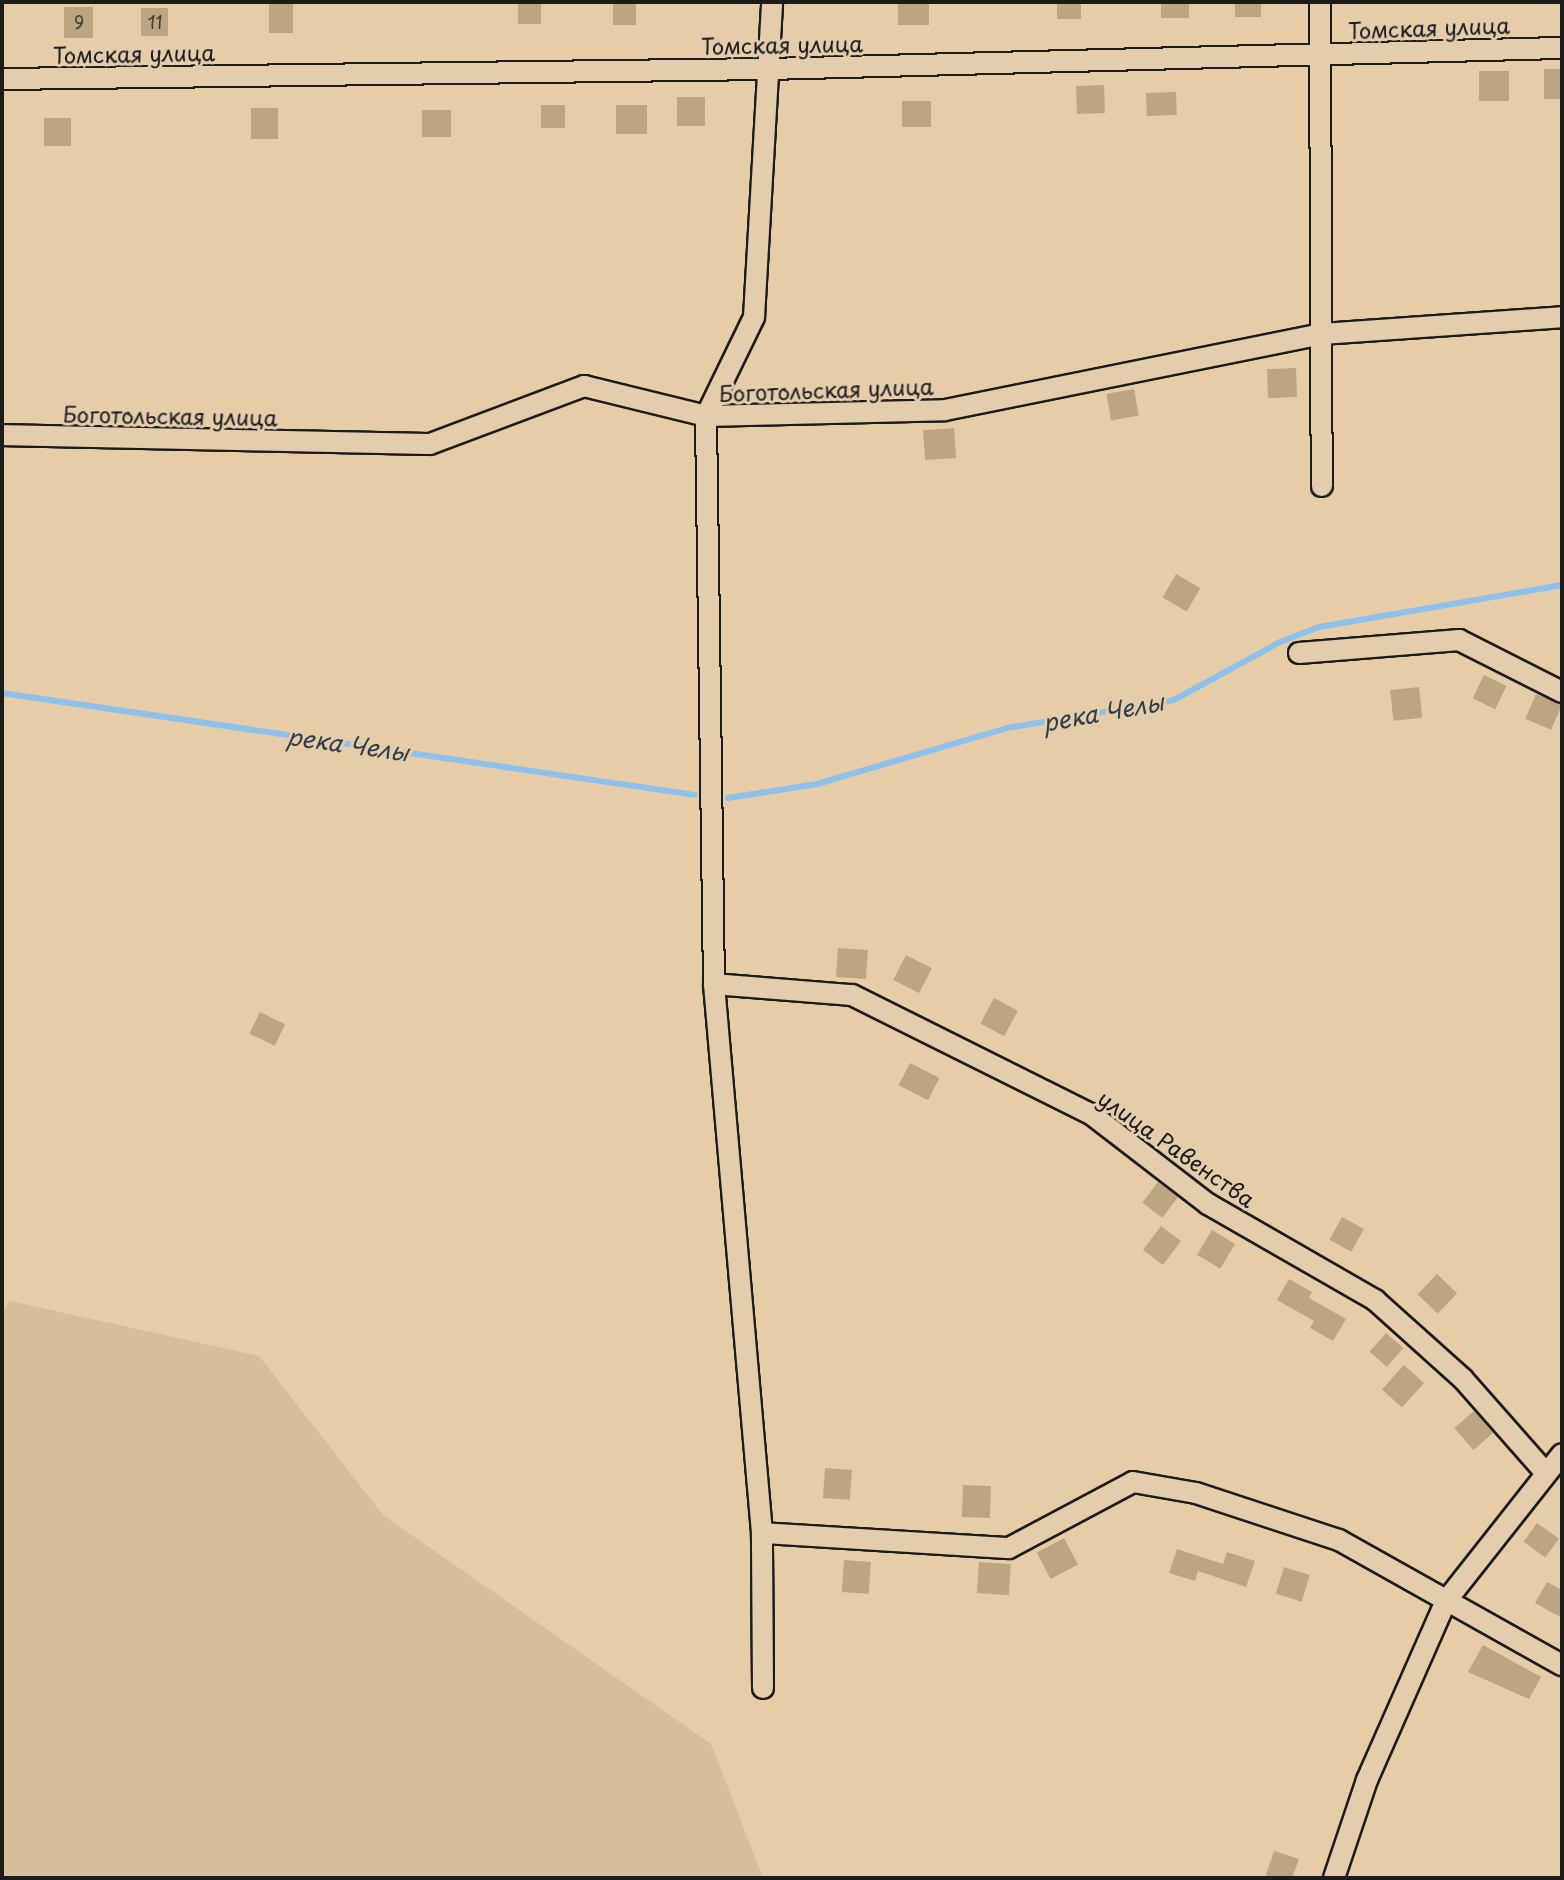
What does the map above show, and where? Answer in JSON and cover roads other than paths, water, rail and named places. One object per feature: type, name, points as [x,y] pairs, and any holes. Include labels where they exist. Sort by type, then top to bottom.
[{"type":"street","points":[[763,1688],[762,1533],[714,984],[706,416],[754,317],[772,2]]},
{"type":"street","points":[[1320,2],[1322,486]]},
{"type":"street","name":"Томская улица","points":[[2,79],[768,69],[1562,48]]},
{"type":"street","name":"Боготольская улица","points":[[2,435],[430,444],[584,386],[706,416],[945,410],[1321,334],[1562,317]]},
{"type":"street","points":[[1299,653],[1459,640],[1562,692]]},
{"type":"street","name":"улица Равенства","points":[[714,984],[852,995],[1091,1114],[1208,1204],[1375,1300],[1463,1379],[1546,1473]]},
{"type":"street","points":[[1334,1878],[1367,1780],[1446,1601],[1562,1454]]},
{"type":"street","points":[[762,1533],[1009,1548],[1133,1482],[1196,1493],[1339,1540],[1562,1665]]},
{"type":"waterway","name":"река Челы","points":[[728,798],[817,784],[1007,728],[1174,700],[1280,642],[1319,627],[1562,585]]},
{"type":"waterway","name":"река Челы","points":[[2,693],[695,795]]}]
